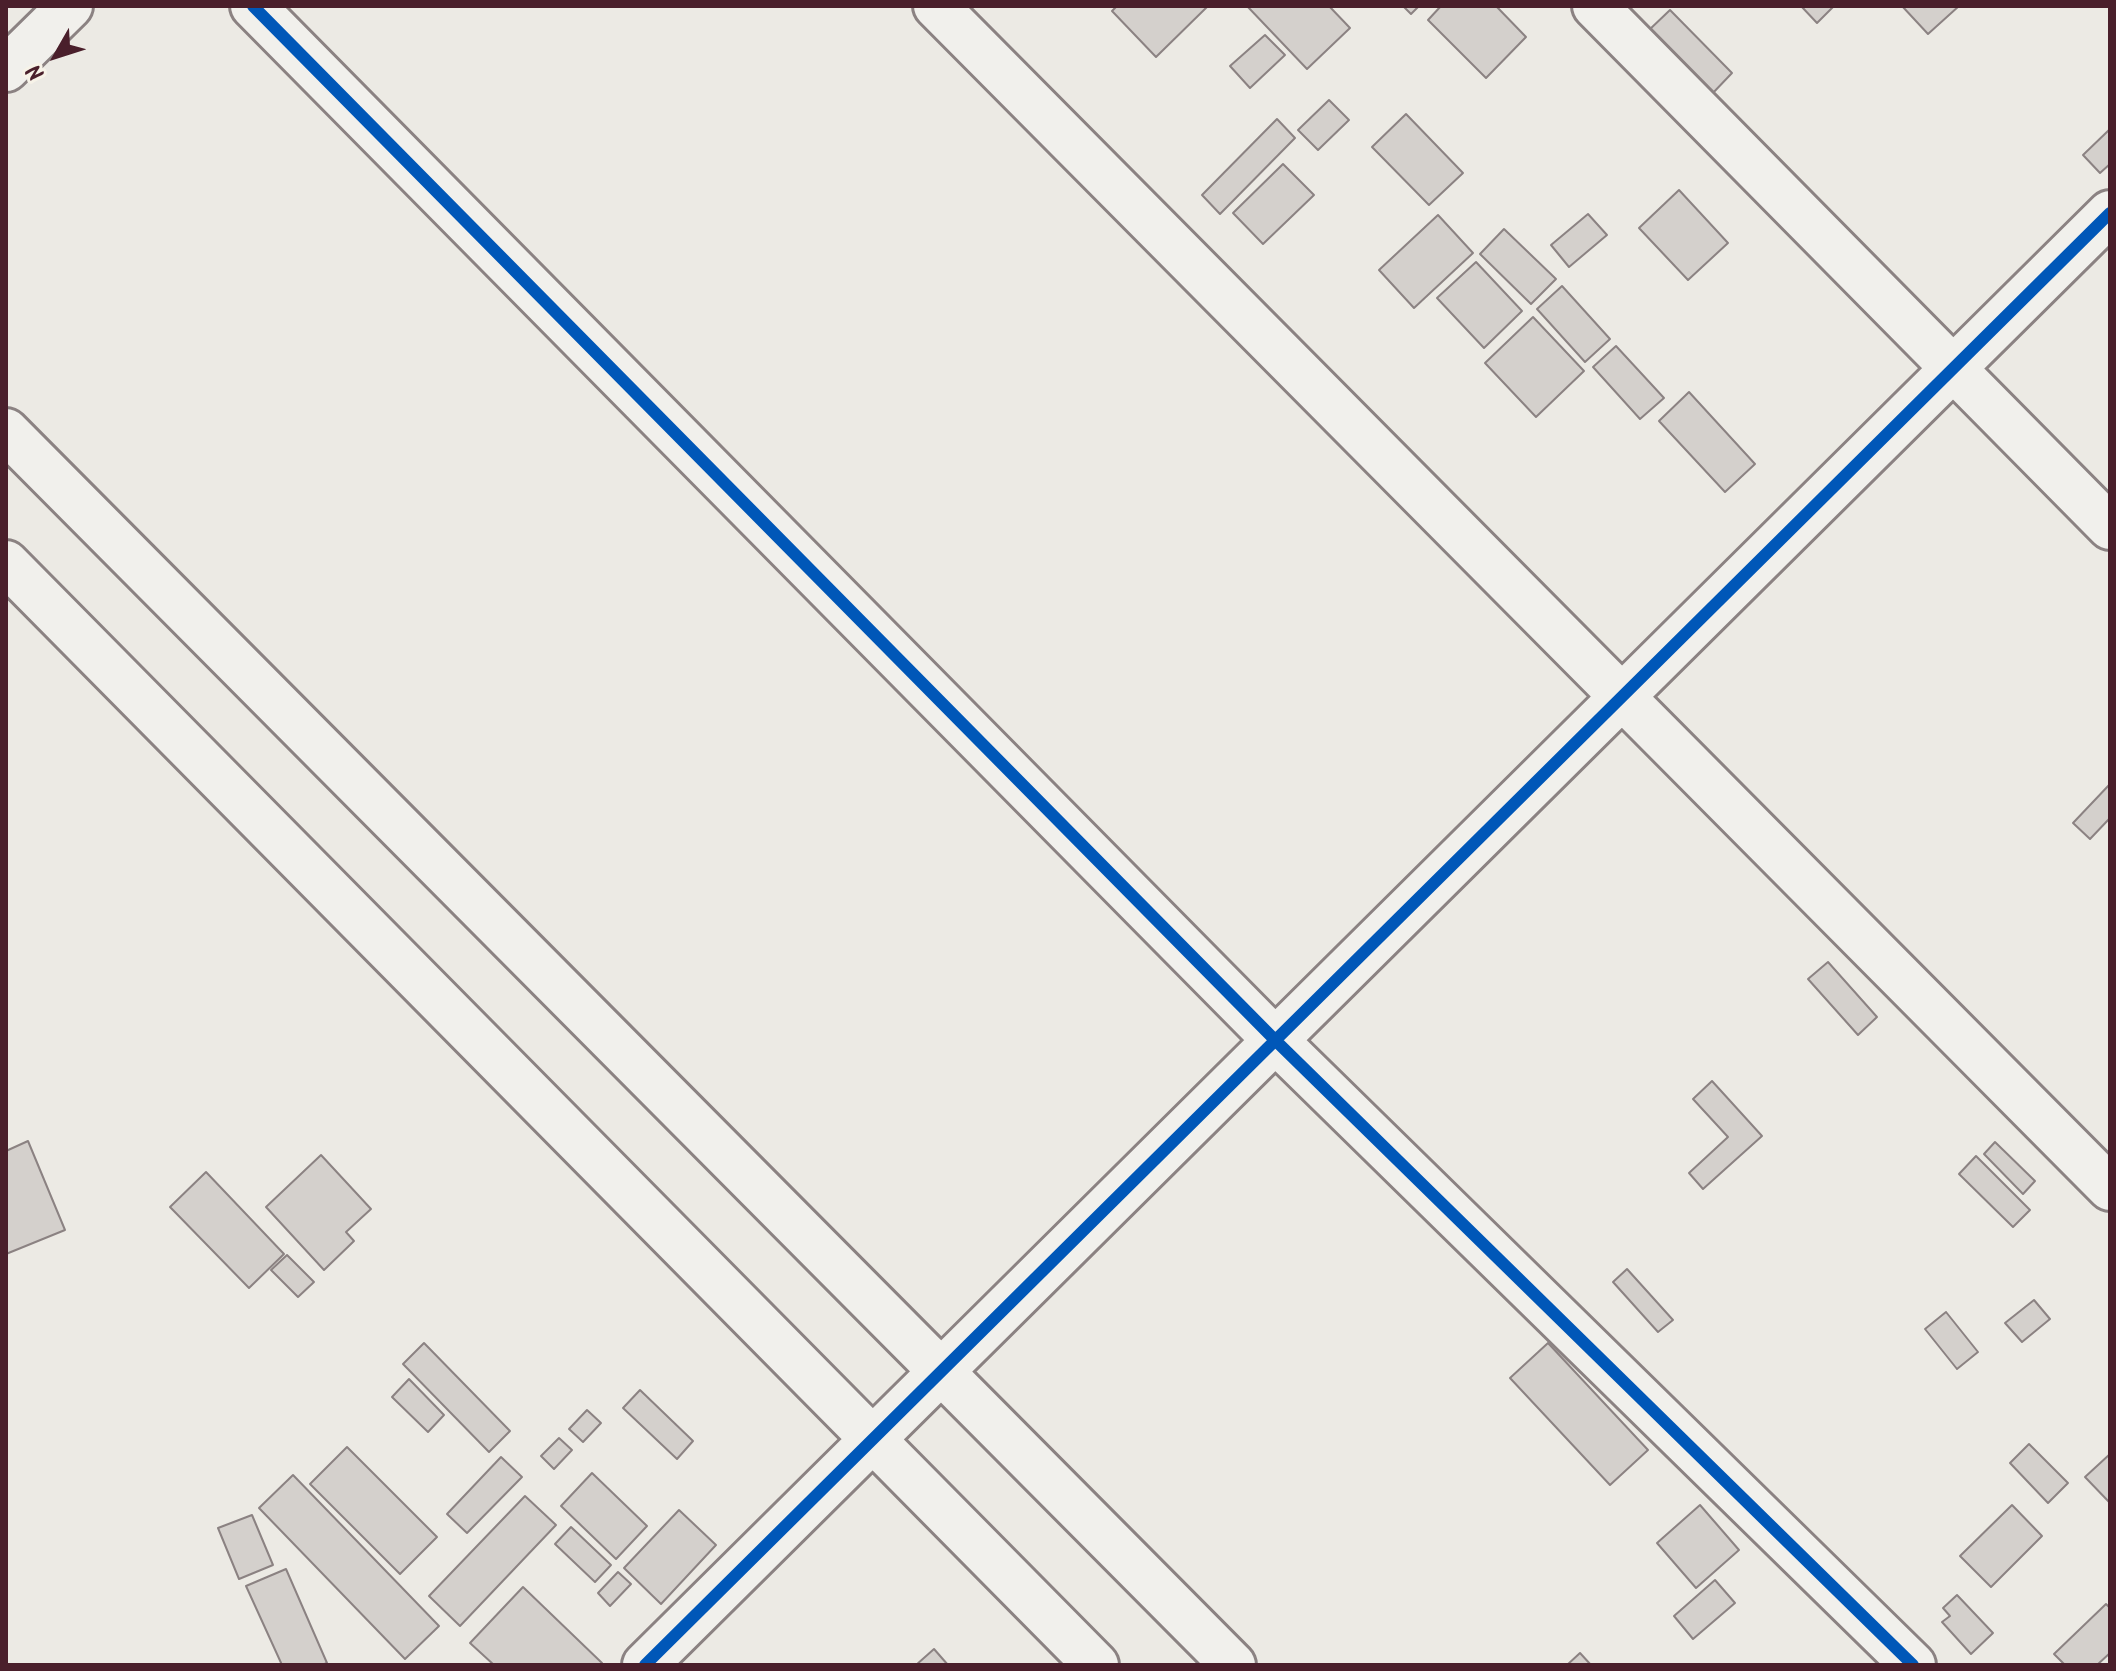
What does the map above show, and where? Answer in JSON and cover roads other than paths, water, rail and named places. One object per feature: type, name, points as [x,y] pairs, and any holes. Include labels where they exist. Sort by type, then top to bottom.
[{"type":"street","points":[[6,69],[70,6]]},
{"type":"street","points":[[253,6],[1275,1040],[1913,1665]]},
{"type":"street","points":[[936,6],[2110,1188]]},
{"type":"street","points":[[1595,6],[2110,527]]},
{"type":"street","points":[[645,1665],[2110,213]]},
{"type":"street","points":[[6,431],[1233,1665]]},
{"type":"street","points":[[6,563],[1096,1665]]}]
